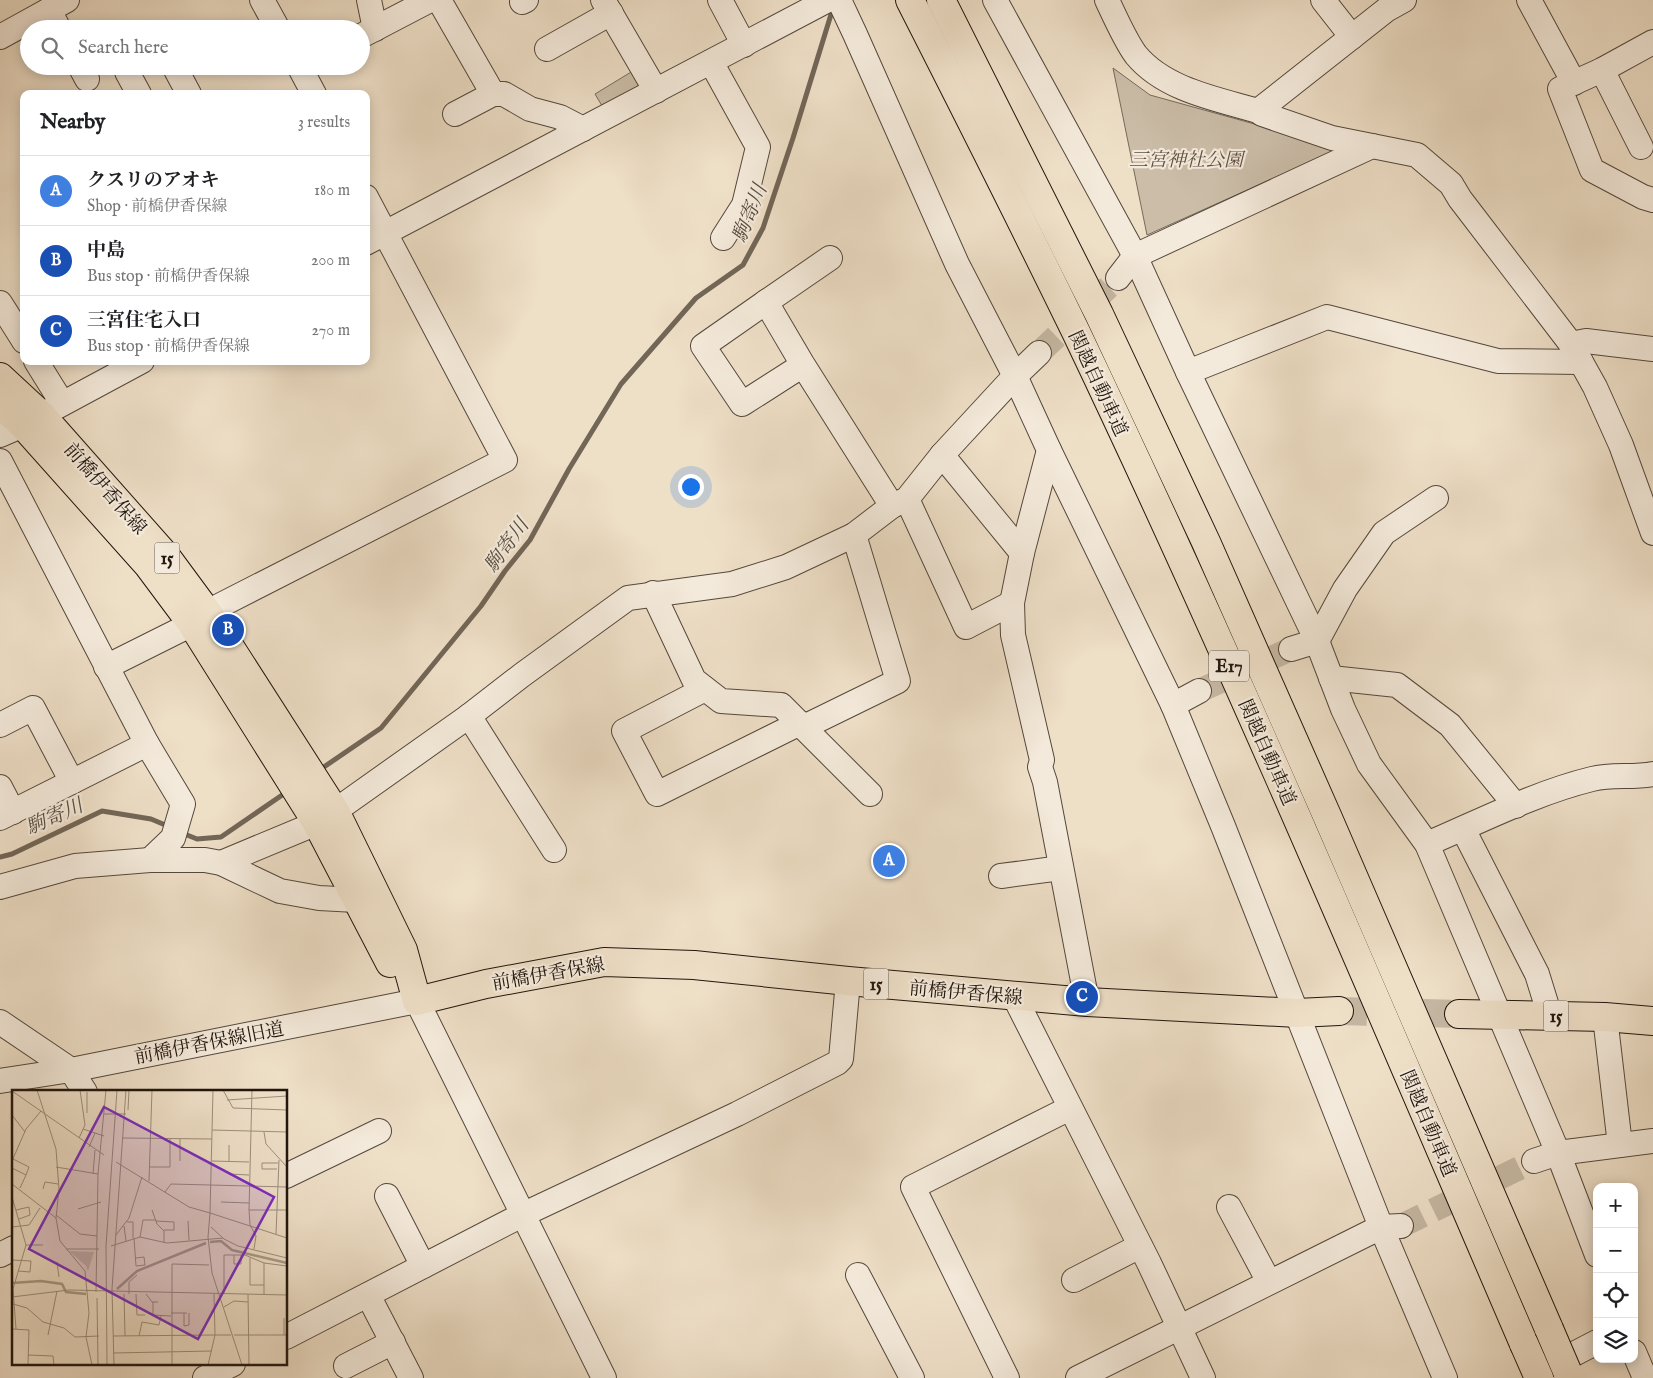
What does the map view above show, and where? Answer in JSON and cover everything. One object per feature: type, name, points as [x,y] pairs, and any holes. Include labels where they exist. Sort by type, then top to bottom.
[{"type":"main road","name":"関越自動車道","points":[[910,0],[1077,334],[1180,556],[1307,839],[1539,1378]]},
{"type":"main road","name":"関越自動車道","points":[[942,0],[1099,314],[1206,542],[1569,1374]]},
{"type":"main road","name":"前橋伊香保線","points":[[0,377],[31,420],[148,565],[302,779]]},
{"type":"main road","name":"前橋伊香保線","points":[[0,404],[31,420],[164,555],[210,616],[302,779],[403,950],[417,1001]]},
{"type":"main road","name":"前橋伊香保線","points":[[326,817],[356,900],[387,960],[417,1001]]},
{"type":"main road","name":"前橋伊香保線","points":[[417,1001],[486,984],[604,962],[694,965],[1087,1002],[1297,1013],[1339,1011]]},
{"type":"main road","name":"15","points":[[1459,1014],[1653,1021]]},
{"type":"street","points":[[262,0],[273,20]]},
{"type":"street","points":[[368,0],[368,20]]},
{"type":"street","points":[[370,31],[430,0]]},
{"type":"street","points":[[439,0],[493,94]]},
{"type":"street","points":[[720,0],[744,44]]},
{"type":"street","points":[[376,238],[828,0]]},
{"type":"street","points":[[839,0],[957,264],[1015,376],[1173,705],[1297,1013],[1391,1226],[1445,1378]]},
{"type":"street","points":[[996,0],[1135,256],[1188,372],[1317,641],[1343,709],[1368,764],[1427,844],[1558,1153],[1593,1245]]},
{"type":"street","points":[[1107,0],[1136,54],[1155,72],[1186,89],[1258,111],[1332,138],[1416,155],[1451,184],[1460,199],[1576,353],[1595,388],[1620,445],[1653,533]]},
{"type":"street","points":[[1323,0],[1352,37]]},
{"type":"street","points":[[1528,0],[1567,86],[1592,170],[1643,197],[1653,200]]},
{"type":"street","points":[[1258,111],[1352,37],[1389,3]]},
{"type":"street","points":[[546,49],[607,7],[656,91]]},
{"type":"street","points":[[41,20],[58,13]]},
{"type":"street","points":[[0,37],[20,29]]},
{"type":"street","points":[[1567,86],[1602,70],[1653,42]]},
{"type":"street","points":[[711,62],[758,147],[744,205],[723,238]]},
{"type":"street","points":[[1602,70],[1641,147]]},
{"type":"street","points":[[129,75],[137,90]]},
{"type":"street","points":[[179,75],[187,90]]},
{"type":"street","points":[[455,114],[493,94],[504,94],[530,109],[560,117],[582,130]]},
{"type":"street","points":[[1118,278],[1135,256],[1372,146]]},
{"type":"street","points":[[218,607],[505,460],[376,238],[370,213]]},
{"type":"street","points":[[803,365],[742,404],[703,346],[830,258]]},
{"type":"street","points":[[766,302],[803,365],[899,502],[966,627],[1012,603]]},
{"type":"street","points":[[0,303],[20,335]]},
{"type":"street","points":[[1188,372],[1327,317],[1498,361],[1576,353],[1586,340],[1653,349]]},
{"type":"street","points":[[221,863],[326,817],[469,716],[522,674],[628,598],[653,593],[732,584],[786,567],[854,535],[899,502],[1015,376],[1039,353]]},
{"type":"street","points":[[31,420],[36,365]]},
{"type":"street","points":[[31,420],[134,365]]},
{"type":"street","points":[[1049,450],[1022,553],[1012,603],[1013,635],[1042,760],[1040,767],[1045,782],[1087,1002]]},
{"type":"street","points":[[942,455],[1022,553]]},
{"type":"street","points":[[0,461],[147,744],[183,804],[173,838],[150,860]]},
{"type":"street","points":[[1291,650],[1317,641],[1345,589],[1384,532],[1436,498]]},
{"type":"street","points":[[705,689],[624,731],[657,794],[898,681],[854,535]]},
{"type":"street","points":[[653,593],[694,680],[721,702],[781,706],[870,794]]},
{"type":"street","points":[[106,667],[192,624]]},
{"type":"street","points":[[1331,678],[1397,685],[1450,725],[1516,806]]},
{"type":"street","points":[[1173,705],[1199,691]]},
{"type":"street","points":[[0,725],[33,708],[72,782]]},
{"type":"street","points":[[469,716],[554,850]]},
{"type":"street","points":[[0,787],[6,815],[147,744]]},
{"type":"street","points":[[1427,844],[1545,794],[1592,779],[1653,774]]},
{"type":"street","points":[[1463,829],[1537,974],[1550,1016]]},
{"type":"street","points":[[0,887],[76,866],[150,860],[205,860],[221,863],[280,891],[319,898],[356,900]]},
{"type":"street","points":[[1001,876],[1061,868]]},
{"type":"street","points":[[288,1336],[522,1215],[738,1114],[837,1063],[841,1059],[848,981]]},
{"type":"street","points":[[1014,996],[1140,1246],[1202,1378]]},
{"type":"street","points":[[417,1001],[604,1378]]},
{"type":"street","name":"前橋伊香保線旧道","points":[[0,1081],[71,1070],[417,1001]]},
{"type":"street","points":[[1605,1018],[1620,1145]]},
{"type":"street","points":[[0,1022],[71,1070],[83,1090]]},
{"type":"street","points":[[1007,1378],[912,1187],[1070,1108]]},
{"type":"street","points":[[288,1175],[379,1131]]},
{"type":"street","points":[[1534,1161],[1558,1153],[1653,1141]]},
{"type":"street","points":[[387,1196],[423,1266]]},
{"type":"street","points":[[1229,1207],[1269,1282]]},
{"type":"street","points":[[1078,1378],[1269,1282],[1391,1226]]},
{"type":"street","points":[[1074,1280],[1140,1246]]},
{"type":"street","points":[[0,1255],[12,1249]]},
{"type":"street","points":[[858,1275],[912,1378]]},
{"type":"street","points":[[368,1295],[393,1342],[422,1377]]},
{"type":"street","points":[[346,1366],[393,1342]]},
{"type":"street","points":[[1528,1378],[1593,1344]]},
{"type":"street","points":[[1638,1361],[1645,1378]]},
{"type":"street","points":[[205,1378],[229,1366]]},
{"type":"street","points":[[234,1366],[241,1378]]},
{"type":"green space","points":[[641,66],[651,94],[608,116],[595,94]]},
{"type":"green space","name":"三宮神社公園","points":[[1113,68],[1150,95],[1341,148],[1147,235]]},
{"type":"waterway","name":"駒寄川","points":[[318,771],[381,728],[481,606],[505,571],[530,540],[569,469],[621,384],[696,298],[743,265],[763,228],[833,8]]},
{"type":"waterway","name":"駒寄川","points":[[182,833],[197,839],[221,837],[288,791]]},
{"type":"waterway","name":"駒寄川","points":[[0,857],[12,854],[102,811],[151,819],[170,827]]},
{"type":"tunnel","points":[[1039,353],[1118,278]]},
{"type":"tunnel","points":[[1199,691],[1291,649]]},
{"type":"tunnel","points":[[1339,1011],[1459,1014]]},
{"type":"tunnel","points":[[1401,1226],[1534,1161]]},
{"type":"place","name":"中島","points":[[228,630]]},
{"type":"place","name":"クスリのアオキ","points":[[889,861]]},
{"type":"place","name":"三宮住宅入口","points":[[1082,997]]}]
